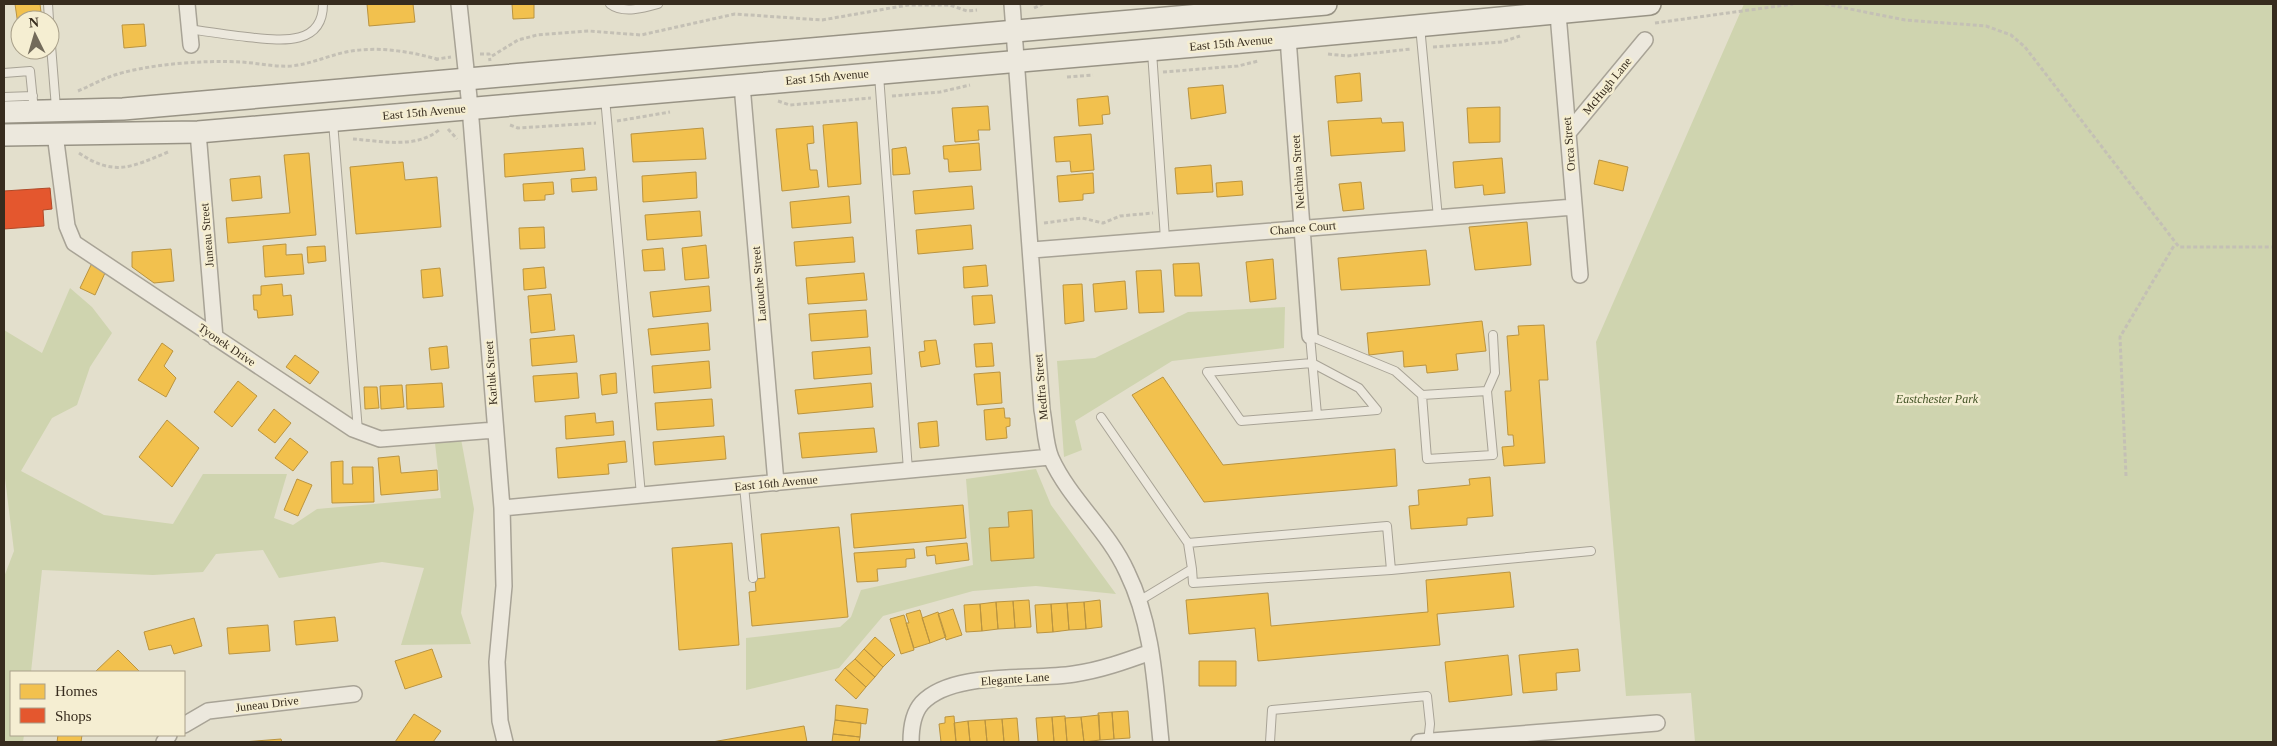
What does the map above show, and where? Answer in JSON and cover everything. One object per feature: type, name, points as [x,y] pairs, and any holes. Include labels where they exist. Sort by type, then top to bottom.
[{"type":"main road","points":[[4,112],[33,103],[63,103],[123,109],[1326,4]]},
{"type":"main road","name":"East 15th Avenue","points":[[4,135],[56,142],[198,132],[1558,14],[1649,14]]},
{"type":"street","points":[[187,4],[191,44]]},
{"type":"street","name":"Karluk Street","points":[[459,4],[470,107],[502,508],[504,586],[497,662],[500,721],[504,742]]},
{"type":"street","name":"Medfra Street","points":[[1012,4],[1032,250],[1042,410],[1050,457],[1067,486],[1112,545],[1127,570],[1139,600],[1151,652],[1161,742]]},
{"type":"street","name":"Orca Street","points":[[1558,14],[1580,275]]},
{"type":"street","name":"Nelchina Street","points":[[1288,38],[1310,336]]},
{"type":"street","name":"McHugh Lane","points":[[1568,133],[1645,40]]},
{"type":"street","name":"Latouche Street","points":[[742,85],[776,482]]},
{"type":"street","name":"Juneau Street","points":[[198,132],[216,338]]},
{"type":"street","name":"Tyonek Drive","points":[[56,142],[67,226],[74,243],[216,338],[358,431],[380,439],[495,430]]},
{"type":"street","name":"Chance Court","points":[[1032,250],[1574,207]]},
{"type":"street","name":"East 16th Avenue","points":[[502,508],[1050,457]]},
{"type":"street","name":"Elegante Lane","points":[[911,742],[911,726],[922,703],[939,690],[960,682],[1073,675],[1106,668],[1151,652]]},
{"type":"street","name":"Juneau Drive","points":[[185,724],[208,711],[354,694]]},
{"type":"street","points":[[1425,742],[1561,736],[1657,722]]},
{"type":"lane","points":[[189,29],[291,40],[312,31],[320,22],[323,4]]},
{"type":"lane","points":[[610,4],[625,9],[645,8],[658,4]]},
{"type":"lane","points":[[1420,26],[1438,218]]},
{"type":"lane","points":[[1152,50],[1165,239]]},
{"type":"lane","points":[[55,60],[63,103]]},
{"type":"lane","points":[[4,73],[30,71],[33,103],[4,98]]},
{"type":"lane","points":[[879,73],[908,470]]},
{"type":"lane","points":[[605,96],[641,495]]},
{"type":"lane","points":[[333,120],[358,431]]},
{"type":"lane","points":[[1317,415],[1310,336],[1395,371],[1422,395],[1427,459],[1493,455],[1487,390],[1495,373],[1493,335]]},
{"type":"lane","points":[[1312,364],[1359,388],[1377,410],[1317,415],[1241,421],[1207,372],[1312,364]]},
{"type":"lane","points":[[1422,395],[1487,390]]},
{"type":"lane","points":[[1100,417],[1188,543],[1193,583],[1391,570],[1591,551]]},
{"type":"lane","points":[[744,486],[753,578]]},
{"type":"lane","points":[[1188,543],[1387,526],[1391,570]]},
{"type":"lane","points":[[1139,600],[1192,569]]},
{"type":"lane","points":[[1270,742],[1272,710],[1427,696],[1430,724],[1425,742]]},
{"type":"path","points":[[1034,8],[1043,4]]},
{"type":"path","points":[[1649,14],[1793,4]]},
{"type":"path","points":[[1825,4],[1905,20],[1986,26],[2011,34],[2025,47],[2175,244],[2184,248],[2273,247]]},
{"type":"path","points":[[492,56],[518,40],[537,35],[589,31],[642,35],[735,14],[822,20],[892,6],[950,5],[967,12],[977,10]]},
{"type":"path","points":[[63,103],[110,77],[150,68],[215,62],[243,62],[279,67],[296,65],[345,52],[370,48],[414,52],[437,59]]},
{"type":"path","points":[[56,142],[92,162],[113,168],[131,167],[170,151]]},
{"type":"path","points":[[1043,223],[1082,218],[1103,223],[1120,216],[1163,212]]},
{"type":"path","points":[[2126,476],[2120,336],[2175,244]]},
{"type":"green space","name":"Eastchester Park","points":[[1744,4],[2273,4],[2273,742],[1695,742],[1691,693],[1626,696],[1596,342]]},
{"type":"green space","points":[[70,288],[92,307],[112,333],[90,367],[77,405],[52,418],[21,471],[104,515],[173,524],[203,474],[287,474],[274,518],[293,525],[317,509],[441,498],[435,443],[461,439],[474,509],[461,613],[471,644],[401,645],[424,568],[382,562],[279,578],[263,550],[216,554],[203,572],[153,575],[42,570],[31,671],[10,671],[10,736],[24,736],[23,742],[4,742],[4,577],[14,551],[4,470],[4,330],[42,353]]},
{"type":"green space","points":[[1285,307],[1284,348],[1172,361],[1075,421],[1082,450],[1064,457],[1057,361],[1095,358],[1188,312]]},
{"type":"green space","points":[[1036,469],[1051,505],[1116,594],[1036,586],[973,591],[883,616],[839,668],[746,690],[746,638],[840,627],[851,617],[861,590],[973,565],[966,479]]},
{"type":"building: Homes","points":[[15,4],[40,4],[41,10],[16,10]]},
{"type":"building: Homes","points":[[367,4],[413,4],[415,22],[369,26]]},
{"type":"building: Homes","points":[[512,4],[534,4],[534,18],[513,19]]},
{"type":"building: Homes","points":[[144,24],[146,46],[124,48],[122,25]]},
{"type":"building: Homes","points":[[1360,73],[1362,101],[1337,103],[1335,76]]},
{"type":"building: Homes","points":[[1223,85],[1226,113],[1191,119],[1188,88]]},
{"type":"building: Homes","points":[[1108,96],[1110,114],[1102,115],[1103,124],[1079,126],[1077,99]]},
{"type":"building: Homes","points":[[988,106],[990,130],[978,130],[979,140],[955,142],[952,108]]},
{"type":"building: Homes","points":[[1500,107],[1500,142],[1469,143],[1467,108]]},
{"type":"building: Homes","points":[[1381,118],[1382,123],[1403,122],[1405,151],[1331,156],[1328,121]]},
{"type":"building: Homes","points":[[857,122],[861,184],[828,187],[823,125]]},
{"type":"building: Homes","points":[[813,126],[814,143],[807,144],[810,170],[817,170],[819,187],[782,191],[776,129]]},
{"type":"building: Homes","points":[[703,128],[706,159],[633,162],[631,134]]},
{"type":"building: Homes","points":[[1091,134],[1094,170],[1071,172],[1070,161],[1056,162],[1054,137]]},
{"type":"building: Homes","points":[[979,143],[981,170],[949,172],[948,159],[944,159],[943,146]]},
{"type":"building: Homes","points":[[906,147],[910,174],[893,175],[892,149]]},
{"type":"building: Homes","points":[[583,148],[585,170],[505,177],[504,154]]},
{"type":"building: Homes","points":[[309,153],[316,235],[228,243],[226,218],[290,213],[284,155]]},
{"type":"building: Homes","points":[[1502,158],[1505,193],[1484,195],[1483,185],[1455,188],[1453,162]]},
{"type":"building: Homes","points":[[1599,160],[1628,167],[1623,191],[1594,184]]},
{"type":"building: Homes","points":[[403,162],[405,180],[437,177],[441,227],[356,234],[350,167]]},
{"type":"building: Homes","points":[[1211,165],[1213,192],[1177,194],[1175,168]]},
{"type":"building: Homes","points":[[696,172],[697,198],[643,202],[642,176]]},
{"type":"building: Homes","points":[[1093,173],[1094,193],[1083,194],[1083,200],[1059,202],[1057,176]]},
{"type":"building: Homes","points":[[260,176],[262,198],[232,201],[230,179]]},
{"type":"building: Homes","points":[[596,177],[597,190],[572,192],[571,179]]},
{"type":"building: Homes","points":[[1242,181],[1243,195],[1217,197],[1216,183]]},
{"type":"building: Homes","points":[[553,182],[554,194],[545,195],[545,200],[524,201],[523,184]]},
{"type":"building: Homes","points":[[1361,182],[1364,209],[1343,211],[1339,184]]},
{"type":"building: Homes","points":[[972,186],[974,209],[915,214],[913,191]]},
{"type":"building: Homes","points":[[849,196],[851,223],[792,228],[790,202]]},
{"type":"building: Homes","points":[[700,211],[702,236],[647,240],[645,215]]},
{"type":"building: Homes","points":[[1527,222],[1531,265],[1475,270],[1469,227]]},
{"type":"building: Homes","points":[[971,225],[973,249],[918,254],[916,230]]},
{"type":"building: Homes","points":[[544,227],[545,248],[520,249],[519,228]]},
{"type":"building: Homes","points":[[853,237],[855,262],[796,266],[794,242]]},
{"type":"building: Homes","points":[[286,244],[286,255],[302,254],[304,274],[265,277],[263,246]]},
{"type":"building: Homes","points":[[706,245],[709,278],[685,280],[682,248]]},
{"type":"building: Homes","points":[[325,246],[326,261],[308,263],[307,247]]},
{"type":"building: Homes","points":[[663,248],[665,270],[644,271],[642,250]]},
{"type":"building: Homes","points":[[171,249],[174,281],[154,283],[132,267],[132,252]]},
{"type":"building: Homes","points":[[1426,250],[1430,285],[1341,290],[1338,258]]},
{"type":"building: Homes","points":[[1273,259],[1276,299],[1250,302],[1246,262]]},
{"type":"building: Homes","points":[[92,263],[105,273],[95,295],[80,288]]},
{"type":"building: Homes","points":[[1199,263],[1202,296],[1175,296],[1173,264]]},
{"type":"building: Homes","points":[[986,265],[988,286],[964,288],[963,267]]},
{"type":"building: Homes","points":[[544,267],[546,288],[524,290],[523,269]]},
{"type":"building: Homes","points":[[440,268],[443,296],[423,298],[421,270]]},
{"type":"building: Homes","points":[[1161,270],[1164,312],[1139,313],[1136,271]]},
{"type":"building: Homes","points":[[864,273],[867,300],[808,304],[806,278]]},
{"type":"building: Homes","points":[[1125,281],[1127,309],[1095,312],[1093,284]]},
{"type":"building: Homes","points":[[282,284],[283,296],[291,295],[293,315],[258,318],[257,310],[254,310],[253,295],[261,295],[261,286]]},
{"type":"building: Homes","points":[[1082,284],[1084,321],[1065,324],[1063,285]]},
{"type":"building: Homes","points":[[709,286],[711,311],[653,317],[650,292]]},
{"type":"building: Homes","points":[[551,294],[555,330],[531,333],[528,296]]},
{"type":"building: Homes","points":[[992,295],[995,323],[974,325],[972,296]]},
{"type":"building: Homes","points":[[866,310],[868,337],[811,341],[809,314]]},
{"type":"building: Homes","points":[[1482,321],[1486,351],[1456,354],[1458,370],[1427,373],[1426,365],[1404,367],[1403,351],[1369,355],[1367,333]]},
{"type":"building: Homes","points":[[708,323],[710,350],[651,355],[648,329]]},
{"type":"building: Homes","points":[[1544,325],[1548,380],[1539,380],[1545,463],[1504,466],[1502,447],[1514,446],[1513,435],[1508,435],[1505,391],[1511,391],[1507,336],[1519,335],[1518,326]]},
{"type":"building: Homes","points":[[574,335],[577,362],[532,366],[530,339]]},
{"type":"building: Homes","points":[[936,340],[940,364],[921,367],[919,352],[925,351],[924,341]]},
{"type":"building: Homes","points":[[162,343],[173,351],[164,366],[176,378],[166,397],[138,380]]},
{"type":"building: Homes","points":[[992,343],[994,366],[976,367],[974,344]]},
{"type":"building: Homes","points":[[447,346],[449,368],[431,370],[429,348]]},
{"type":"building: Homes","points":[[870,347],[872,374],[814,379],[812,352]]},
{"type":"building: Homes","points":[[295,355],[319,372],[310,384],[286,367]]},
{"type":"building: Homes","points":[[709,361],[711,388],[654,393],[652,366]]},
{"type":"building: Homes","points":[[1000,372],[1002,403],[977,405],[974,374]]},
{"type":"building: Homes","points":[[577,373],[579,398],[535,402],[533,376]]},
{"type":"building: Homes","points":[[616,373],[617,393],[602,395],[600,375]]},
{"type":"building: Homes","points":[[1163,377],[1223,465],[1395,449],[1397,486],[1204,502],[1132,395]]},
{"type":"building: Homes","points":[[238,381],[257,396],[232,427],[214,412]]},
{"type":"building: Homes","points":[[442,383],[444,407],[407,409],[406,385]]},
{"type":"building: Homes","points":[[871,383],[873,407],[798,414],[795,390]]},
{"type":"building: Homes","points":[[402,385],[404,407],[381,409],[380,386]]},
{"type":"building: Homes","points":[[364,387],[377,387],[379,408],[365,409]]},
{"type":"building: Homes","points":[[712,399],[714,426],[657,430],[655,403]]},
{"type":"building: Homes","points":[[1004,408],[1005,418],[1010,418],[1010,426],[1006,427],[1007,438],[986,440],[984,410]]},
{"type":"building: Homes","points":[[274,409],[291,423],[275,443],[258,430]]},
{"type":"building: Homes","points":[[595,413],[596,423],[613,421],[614,435],[566,439],[565,416]]},
{"type":"building: Homes","points":[[167,420],[199,448],[172,487],[139,457]]},
{"type":"building: Homes","points":[[937,421],[939,446],[920,448],[918,423]]},
{"type":"building: Homes","points":[[874,428],[877,452],[802,458],[799,433]]},
{"type":"building: Homes","points":[[724,436],[726,459],[655,465],[653,442]]},
{"type":"building: Homes","points":[[290,438],[308,452],[293,471],[275,458]]},
{"type":"building: Homes","points":[[625,441],[627,462],[608,464],[609,474],[558,478],[556,448]]},
{"type":"building: Homes","points":[[399,456],[401,473],[437,470],[438,490],[381,495],[378,458]]},
{"type":"building: Homes","points":[[343,461],[343,484],[353,484],[352,467],[373,467],[374,502],[332,503],[331,462]]},
{"type":"building: Homes","points":[[1490,477],[1493,516],[1467,518],[1467,525],[1411,529],[1409,506],[1419,505],[1418,490],[1470,485],[1469,479]]},
{"type":"building: Homes","points":[[297,479],[312,485],[298,516],[284,510]]},
{"type":"building: Homes","points":[[963,505],[966,538],[854,548],[851,514]]},
{"type":"building: Homes","points":[[1032,510],[1034,558],[991,561],[989,528],[1009,527],[1008,512]]},
{"type":"building: Homes","points":[[839,527],[848,617],[752,626],[749,592],[756,591],[755,579],[765,578],[761,534]]},
{"type":"building: Homes","points":[[732,543],[739,645],[679,650],[672,548]]},
{"type":"building: Homes","points":[[967,543],[969,560],[936,564],[935,555],[927,556],[926,547]]},
{"type":"building: Homes","points":[[914,549],[915,558],[906,559],[906,567],[877,569],[878,581],[857,582],[854,553]]},
{"type":"building: Homes","points":[[1510,572],[1514,607],[1437,614],[1440,645],[1258,661],[1255,628],[1189,634],[1186,600],[1268,593],[1271,626],[1428,612],[1426,580]]},
{"type":"building: Homes","points":[[1029,600],[1031,627],[1015,628],[1013,601]]},
{"type":"building: Homes","points":[[1100,600],[1102,627],[1086,629],[1084,602]]},
{"type":"building: Homes","points":[[1013,601],[1015,628],[998,629],[996,602]]},
{"type":"building: Homes","points":[[996,602],[998,629],[982,631],[980,604]]},
{"type":"building: Homes","points":[[1084,602],[1086,629],[1069,630],[1067,603]]},
{"type":"building: Homes","points":[[1067,603],[1069,630],[1053,632],[1051,604]]},
{"type":"building: Homes","points":[[980,604],[982,631],[966,632],[964,605]]},
{"type":"building: Homes","points":[[1051,604],[1053,632],[1037,633],[1035,605]]},
{"type":"building: Homes","points":[[953,609],[962,635],[946,640],[938,614]]},
{"type":"building: Homes","points":[[920,610],[930,643],[914,648],[906,623],[909,623],[906,614]]},
{"type":"building: Homes","points":[[938,612],[946,637],[930,643],[922,618]]},
{"type":"building: Homes","points":[[904,615],[914,650],[901,654],[890,619]]},
{"type":"building: Homes","points":[[335,617],[338,641],[296,645],[294,621]]},
{"type":"building: Homes","points":[[194,618],[202,646],[174,654],[171,645],[149,650],[144,632]]},
{"type":"building: Homes","points":[[268,625],[270,651],[229,654],[227,628]]},
{"type":"building: Homes","points":[[875,637],[895,655],[883,667],[864,649]]},
{"type":"building: Homes","points":[[432,649],[442,677],[405,689],[395,661]]},
{"type":"building: Homes","points":[[864,649],[883,667],[875,677],[855,659]]},
{"type":"building: Homes","points":[[1578,649],[1580,671],[1556,673],[1557,690],[1523,693],[1519,655]]},
{"type":"building: Homes","points":[[118,650],[139,671],[96,671]]},
{"type":"building: Homes","points":[[1508,655],[1512,695],[1449,702],[1445,662]]},
{"type":"building: Homes","points":[[855,659],[875,677],[866,687],[845,668]]},
{"type":"building: Homes","points":[[1199,661],[1236,661],[1236,686],[1199,686]]},
{"type":"building: Homes","points":[[845,668],[866,687],[856,699],[835,680]]},
{"type":"building: Homes","points":[[836,705],[868,709],[866,724],[835,720]]},
{"type":"building: Homes","points":[[1128,711],[1130,738],[1114,739],[1112,712]]},
{"type":"building: Homes","points":[[1112,712],[1114,739],[1100,740],[1098,713]]},
{"type":"building: Homes","points":[[414,714],[441,731],[433,742],[395,742]]},
{"type":"building: Homes","points":[[1099,715],[1100,740],[1084,742],[1081,717]]},
{"type":"building: Homes","points":[[954,716],[956,742],[941,742],[939,724],[945,723],[945,717]]},
{"type":"building: Homes","points":[[1065,716],[1067,742],[1054,742],[1052,717]]},
{"type":"building: Homes","points":[[1052,717],[1054,742],[1038,742],[1036,718]]},
{"type":"building: Homes","points":[[1081,717],[1084,742],[1067,742],[1065,718]]},
{"type":"building: Homes","points":[[1017,718],[1019,742],[1004,742],[1002,719]]},
{"type":"building: Homes","points":[[1002,719],[1004,742],[987,742],[985,720]]},
{"type":"building: Homes","points":[[835,720],[861,723],[860,737],[833,734]]},
{"type":"building: Homes","points":[[985,720],[987,742],[970,742],[968,721]]},
{"type":"building: Homes","points":[[968,721],[970,742],[956,742],[954,723]]},
{"type":"building: Homes","points":[[804,726],[807,742],[712,742]]},
{"type":"building: Homes","points":[[833,734],[860,737],[859,742],[832,742]]},
{"type":"building: Homes","points":[[58,736],[82,736],[81,742],[57,742]]},
{"type":"building: Homes","points":[[281,739],[282,742],[243,742]]},
{"type":"building: Shops","points":[[50,188],[52,209],[43,210],[44,226],[4,229],[4,191]]}]
